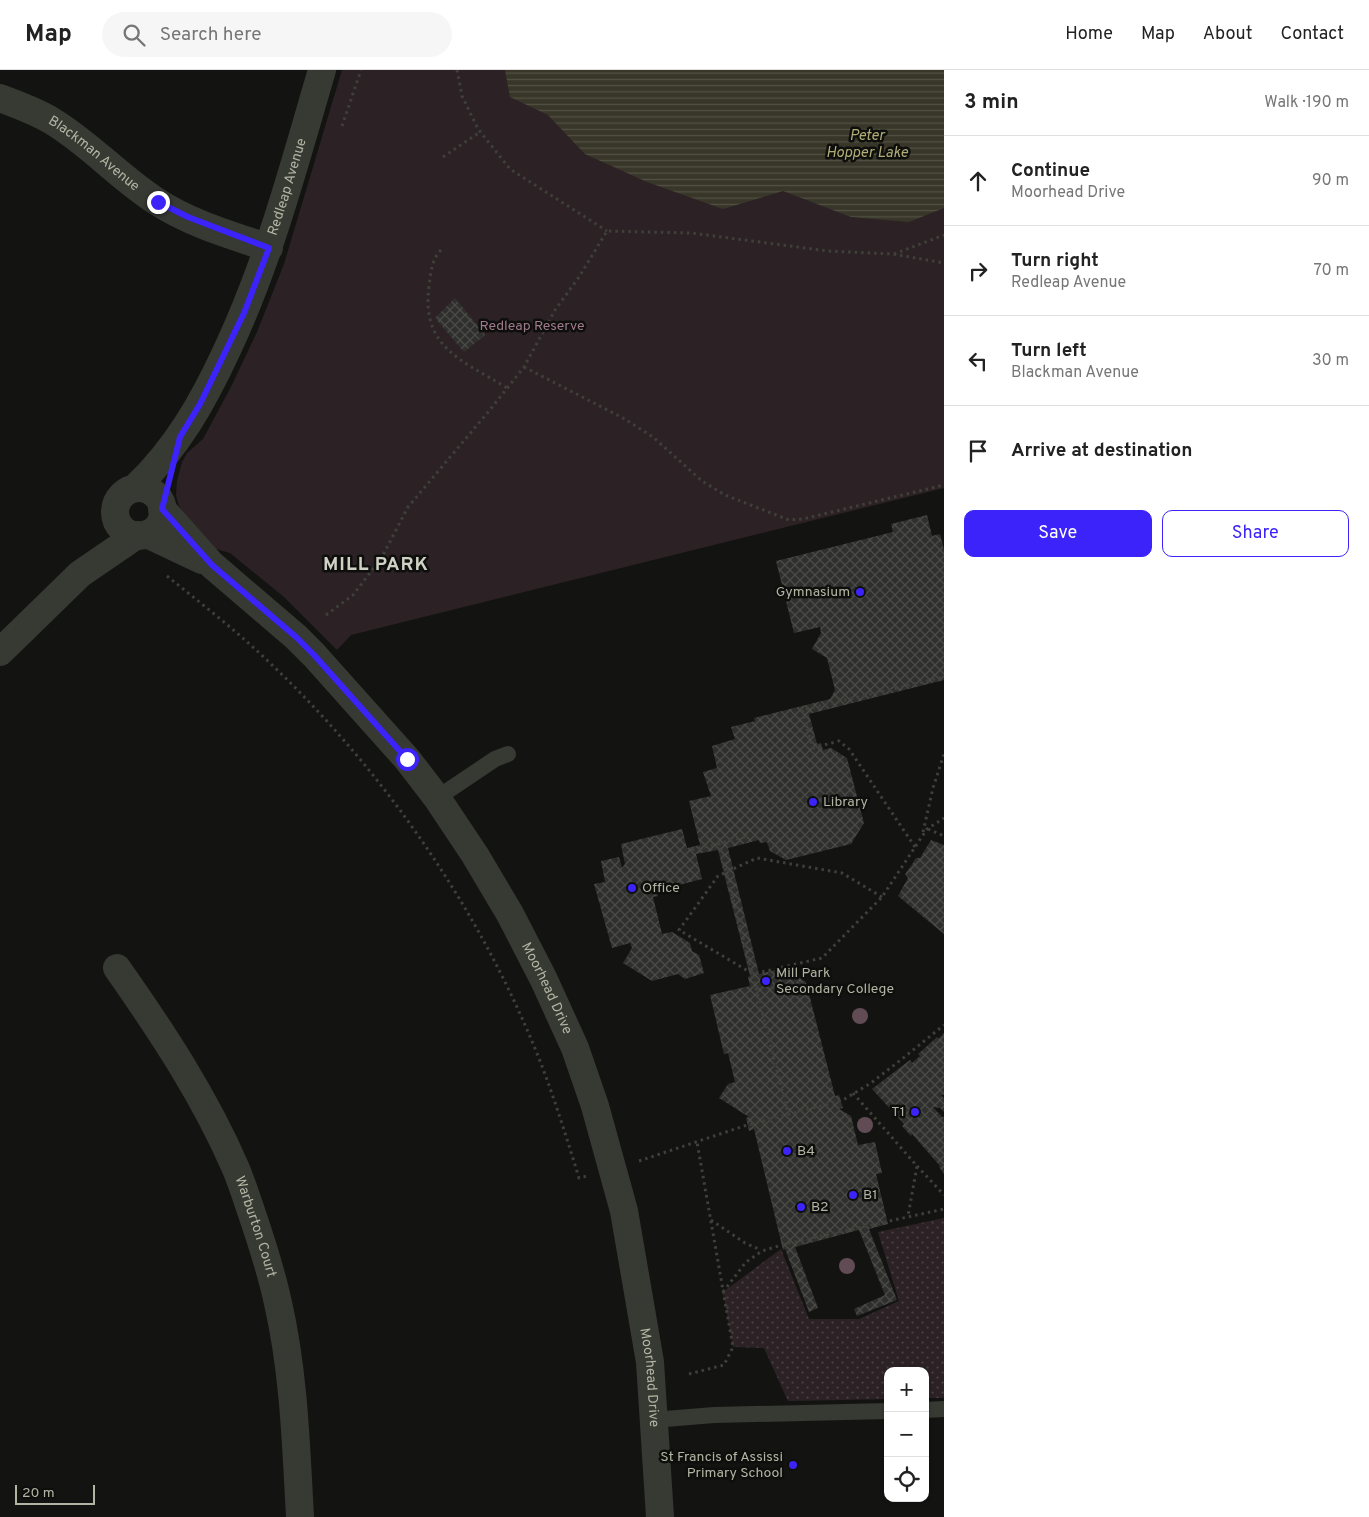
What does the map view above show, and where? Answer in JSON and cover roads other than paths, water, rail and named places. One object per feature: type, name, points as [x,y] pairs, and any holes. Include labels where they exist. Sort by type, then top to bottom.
[{"type":"street","name":"Redleap Avenue","points":[[135,488],[150,475],[180,437],[200,404],[244,313],[269,248],[322,70]]},
{"type":"street","name":"Blackman Avenue","points":[[0,98],[28,109],[77,138],[131,183],[158,202],[188,217],[269,248]]},
{"type":"street","name":"Redleap Avenue","points":[[162,508],[180,437]]},
{"type":"street","points":[[0,652],[80,574],[133,530],[159,524],[162,508],[160,500],[149,490],[135,488],[124,493],[117,502],[116,508],[133,530]]},
{"type":"street","name":"Moorhead Drive","points":[[162,508],[212,565],[296,637],[314,655],[407,759],[438,798],[475,855],[510,914],[544,980],[575,1048],[595,1106],[624,1211],[650,1362],[660,1517]]},
{"type":"street","name":"Moorhead Drive","points":[[133,530],[212,565]]},
{"type":"street","name":"Warburton Court","points":[[117,968],[184,1068],[211,1117],[237,1170],[263,1244],[278,1303],[288,1357],[295,1418],[300,1517]]},
{"type":"lane","points":[[438,798],[474,773],[508,754]]},
{"type":"lane","points":[[929,1410],[944,1409]]},
{"type":"lane","points":[[654,1420],[714,1415],[884,1411]]},
{"type":"water","name":"Peter Hopper Lake","points":[[505,70],[944,70],[944,208],[909,222],[851,217],[783,191],[723,209],[647,182],[585,154],[548,115],[510,97]]},
{"type":"place","name":"Gymnasium","points":[[860,592]]},
{"type":"place","name":"Library","points":[[813,802]]},
{"type":"place","name":"Office","points":[[632,888]]},
{"type":"place","name":"Mill Park Secondary College","points":[[766,981]]},
{"type":"place","name":"T1","points":[[915,1112]]},
{"type":"place","name":"B4","points":[[787,1151]]},
{"type":"place","name":"B1","points":[[853,1195]]},
{"type":"place","name":"B2","points":[[801,1207]]},
{"type":"place","name":"St Francis of Assissi Primary School","points":[[793,1465]]},
{"type":"district","name":"MILL PARK","points":[[376,565]]},
{"type":"park label","name":"Redleap Reserve","points":[[532,326]]}]
